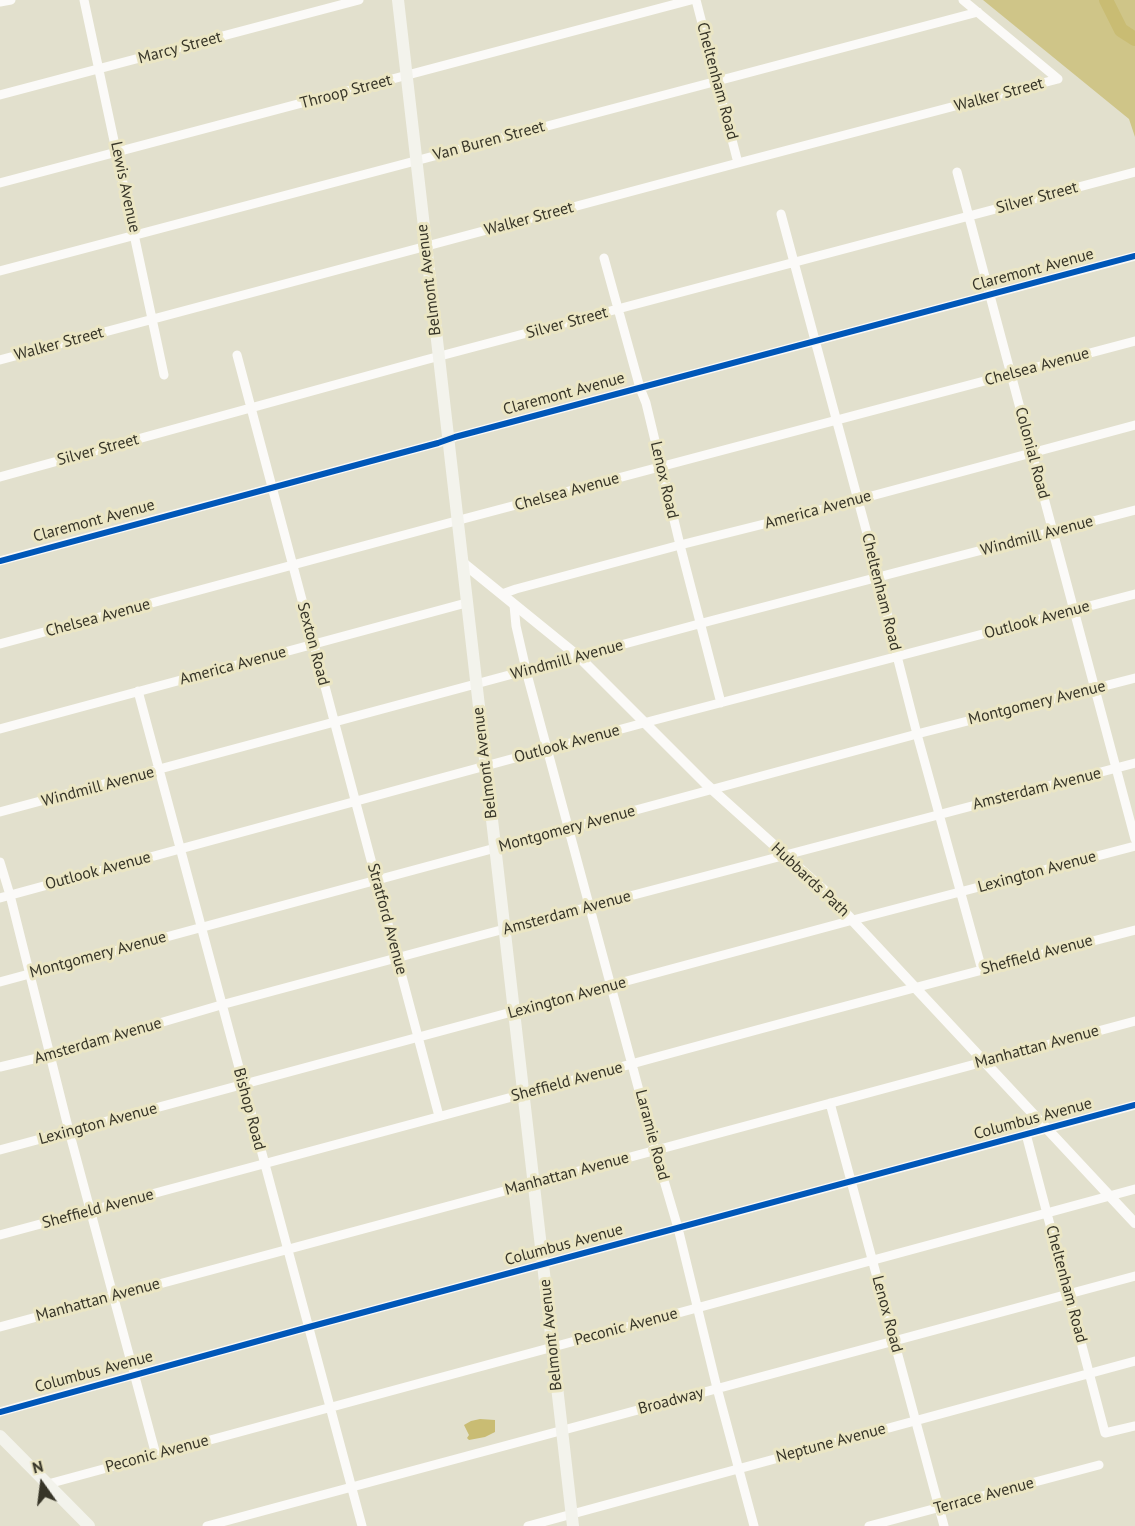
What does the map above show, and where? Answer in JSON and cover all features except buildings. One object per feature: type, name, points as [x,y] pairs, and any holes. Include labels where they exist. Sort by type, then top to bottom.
[{"type":"main road","name":"Belmont Avenue","points":[[398,0],[572,1520]]},
{"type":"main road","points":[[0,1436],[89,1526]]},
{"type":"street","points":[[0,2],[11,0]]},
{"type":"street","name":"Lewis Avenue","points":[[84,0],[164,375]]},
{"type":"street","name":"Marcy Street","points":[[0,95],[359,0]]},
{"type":"street","name":"Throop Street","points":[[0,183],[691,0]]},
{"type":"street","name":"Cheltenham Road","points":[[696,0],[738,163]]},
{"type":"street","points":[[963,0],[978,12]]},
{"type":"street","name":"Van Buren Street","points":[[0,271],[978,12]]},
{"type":"street","name":"Walker Street","points":[[0,360],[1058,79],[978,12]]},
{"type":"street","name":"Colonial Road","points":[[957,172],[1135,838]]},
{"type":"street","name":"Silver Street","points":[[0,477],[438,357],[1135,172]]},
{"type":"street","name":"Cheltenham Road","points":[[781,214],[879,578],[917,734],[982,970]]},
{"type":"street","name":"Claremont Avenue","points":[[0,561],[1135,256]]},
{"type":"street","name":"Lenox Road","points":[[604,258],[646,403],[721,703]]},
{"type":"street","name":"Chelsea Avenue","points":[[0,644],[1135,341]]},
{"type":"street","points":[[237,355],[292,566]]},
{"type":"street","name":"America Avenue","points":[[502,594],[680,544],[858,500],[1135,425]]},
{"type":"street","name":"Windmill Avenue","points":[[0,813],[700,624],[1135,510]]},
{"type":"street","name":"Hubbards Path","points":[[462,562],[579,657],[712,790],[825,891],[1135,1223]]},
{"type":"street","name":"Sexton Road","points":[[292,566],[334,723]]},
{"type":"street","name":"Outlook Avenue","points":[[5,896],[645,723],[1135,594]]},
{"type":"street","name":"America Avenue","points":[[0,729],[466,603]]},
{"type":"street","name":"Laramie Road","points":[[514,605],[516,626],[547,750],[678,1228],[754,1526]]},
{"type":"street","name":"Montgomery Avenue","points":[[0,982],[917,734],[1135,678]]},
{"type":"street","name":"Bishop Road","points":[[138,691],[362,1526]]},
{"type":"street","name":"Stratford Avenue","points":[[334,723],[439,1116]]},
{"type":"street","name":"Amsterdam Avenue","points":[[0,1067],[504,929],[1135,763]]},
{"type":"street","name":"Lexington Avenue","points":[[0,1150],[1135,846]]},
{"type":"street","points":[[0,862],[5,896],[30,974],[69,1131],[156,1455]]},
{"type":"street","name":"Sheffield Avenue","points":[[0,1235],[1135,930]]},
{"type":"street","name":"Manhattan Avenue","points":[[0,1327],[1135,1021]]},
{"type":"street","name":"Lenox Road","points":[[830,1103],[944,1526]]},
{"type":"street","name":"Columbus Avenue","points":[[0,1412],[1135,1106]]},
{"type":"street","name":"Cheltenham Road","points":[[1026,1134],[1105,1433],[1135,1426]]},
{"type":"street","name":"Peconic Avenue","points":[[48,1484],[1135,1189]]},
{"type":"street","name":"Broadway","points":[[207,1526],[1135,1276]]},
{"type":"street","name":"Neptune Avenue","points":[[528,1526],[572,1520],[738,1468],[1135,1361]]},
{"type":"street","name":"Terrace Avenue","points":[[869,1526],[1100,1465]]},
{"type":"shaded area","points":[[983,0],[1135,0],[1135,137],[1129,119]]},
{"type":"shaded area","points":[[480,1419],[495,1420],[495,1432],[485,1437],[469,1440],[464,1425]]},
{"type":"waterway","points":[[1106,0],[1121,30],[1135,39]]},
{"type":"cycle path","points":[[0,561],[1135,256]]},
{"type":"cycle path","points":[[0,1412],[1135,1105]]}]
